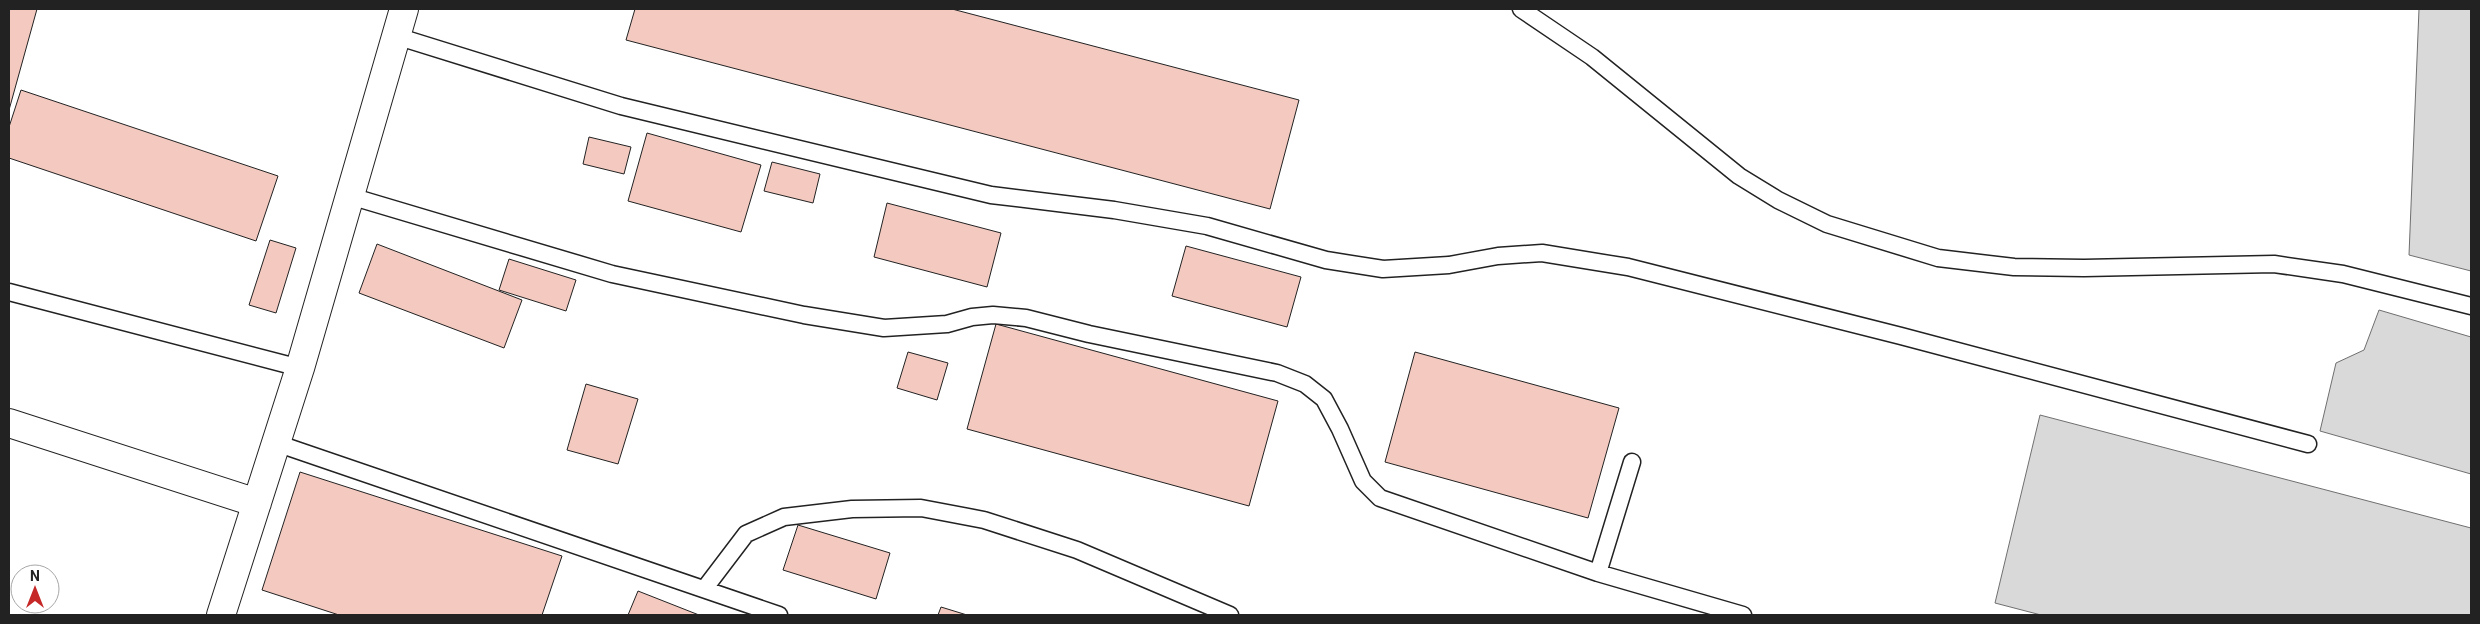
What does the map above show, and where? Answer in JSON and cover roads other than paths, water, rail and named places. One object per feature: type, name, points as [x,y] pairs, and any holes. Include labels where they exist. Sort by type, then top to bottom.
[{"type":"street","points":[[221,615],[300,368],[404,9]]},
{"type":"street","points":[[9,423],[257,503]]},
{"type":"lane","points":[[1522,9],[1592,57],[1739,176],[1778,200],[1827,224],[1938,258],[2014,267],[2084,268],[2274,264],[2343,274],[2471,306]]},
{"type":"lane","points":[[396,36],[621,106],[991,195],[1114,210],[1207,226],[1326,260],[1383,269],[1449,265],[1498,256],[1542,253],[1628,267],[1902,336],[2308,444]]},
{"type":"lane","points":[[350,196],[612,274],[804,316],[884,328],[947,324],[972,317],[993,315],[1018,318],[1276,373],[1305,384],[1324,399],[1340,429],[1363,481],[1380,498],[1598,573],[1743,615]]},
{"type":"lane","points":[[9,292],[300,368]]},
{"type":"lane","points":[[276,443],[705,588],[779,615]]},
{"type":"lane","points":[[1598,573],[1632,462]]},
{"type":"lane","points":[[705,588],[746,534],[784,517],[852,510],[921,508],[984,520],[1077,550],[1230,615]]}]
